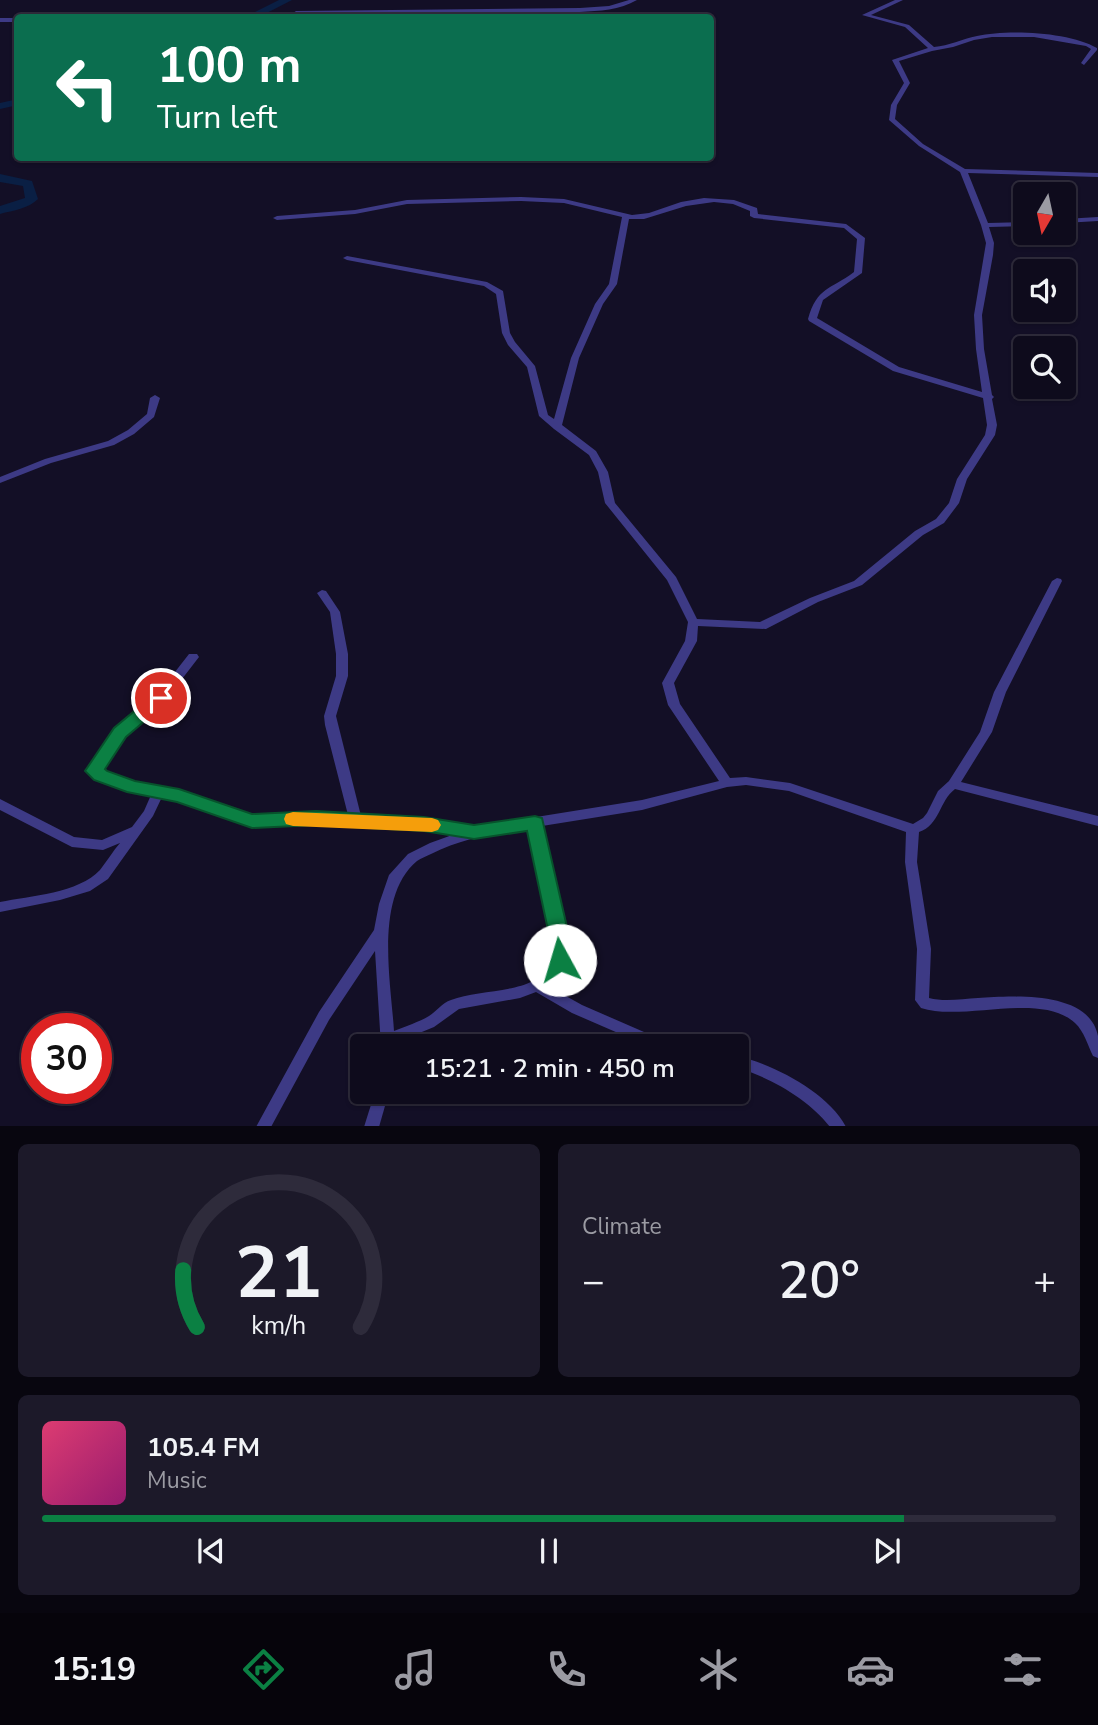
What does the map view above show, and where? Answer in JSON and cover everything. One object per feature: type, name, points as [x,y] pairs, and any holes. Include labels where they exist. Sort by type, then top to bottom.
[{"type":"street","points":[[296,13],[429,13],[609,7],[634,0]]},
{"type":"street","points":[[900,0],[865,15],[907,26],[932,48]]},
{"type":"street","points":[[1084,63],[1095,49],[1088,45],[1037,36],[986,36],[948,48],[932,48],[895,60],[907,83],[894,105],[892,120],[921,145],[963,171],[1098,175]]},
{"type":"street","points":[[693,622],[743,627],[769,624],[814,600],[858,583],[919,533],[940,521],[954,503],[962,479],[990,435],[992,425],[980,349],[978,315],[990,243],[963,171]]},
{"type":"street","points":[[277,218],[355,212],[407,202],[521,199],[564,201],[639,217],[683,204],[722,200],[754,210],[754,216],[846,226],[861,238],[858,274],[846,284],[829,291],[817,302],[812,319],[896,369],[989,397]]},
{"type":"street","points":[[558,427],[575,358],[598,304],[613,284],[626,216]]},
{"type":"street","points":[[1076,220],[1098,219]]},
{"type":"street","points":[[985,225],[1013,224]]},
{"type":"street","points":[[347,258],[469,280],[495,288],[500,293],[501,309],[510,343],[531,366],[544,416],[593,453],[601,466],[610,503],[672,579],[693,622],[691,641],[671,674],[669,691],[674,705],[727,783]]},
{"type":"street","points":[[0,480],[48,461],[119,439],[151,415],[155,398]]},
{"type":"street","points":[[388,1034],[382,931],[386,904],[394,879],[413,857],[474,832],[642,805],[727,783],[762,782],[790,787],[913,829],[928,822],[946,787],[953,784],[986,732],[1000,692],[1057,581]]},
{"type":"street","points":[[322,593],[335,612],[342,654],[342,676],[330,716],[356,821]]},
{"type":"street","points":[[193,656],[174,684],[120,733],[94,767],[94,771],[100,776],[158,793],[190,799],[252,821],[300,818],[424,824],[474,832]]},
{"type":"street","points":[[953,784],[1098,821]]},
{"type":"street","points":[[0,907],[60,895],[85,887],[103,875],[139,828],[158,793]]},
{"type":"street","points":[[0,804],[72,842],[88,845],[103,845],[139,828]]},
{"type":"street","points":[[406,1034],[435,1019],[451,1006],[523,993],[551,975],[560,960],[562,949],[535,823]]},
{"type":"street","points":[[913,829],[911,862],[924,949],[922,1000],[932,1006],[1035,1003],[1062,1007],[1083,1021],[1098,1052]]},
{"type":"street","points":[[263,1126],[324,1016],[382,931]]},
{"type":"street","points":[[537,986],[566,1004],[635,1034]]},
{"type":"street","points":[[749,1064],[824,1108],[839,1126]]},
{"type":"street","points":[[371,1126],[378,1104]]},
{"type":"waterway","points":[[257,14],[287,0]]},
{"type":"waterway","points":[[0,106],[14,103]]},
{"type":"waterway","points":[[0,178],[28,184],[32,199],[24,204],[0,210]]},
{"type":"slow traffic","points":[[293,819],[432,825]]},
{"type":"route","points":[[161,698],[120,733],[100,758],[94,771],[100,776],[133,787],[179,796],[252,821],[316,818],[424,824],[474,832],[535,823],[562,949],[560,960]]}]
